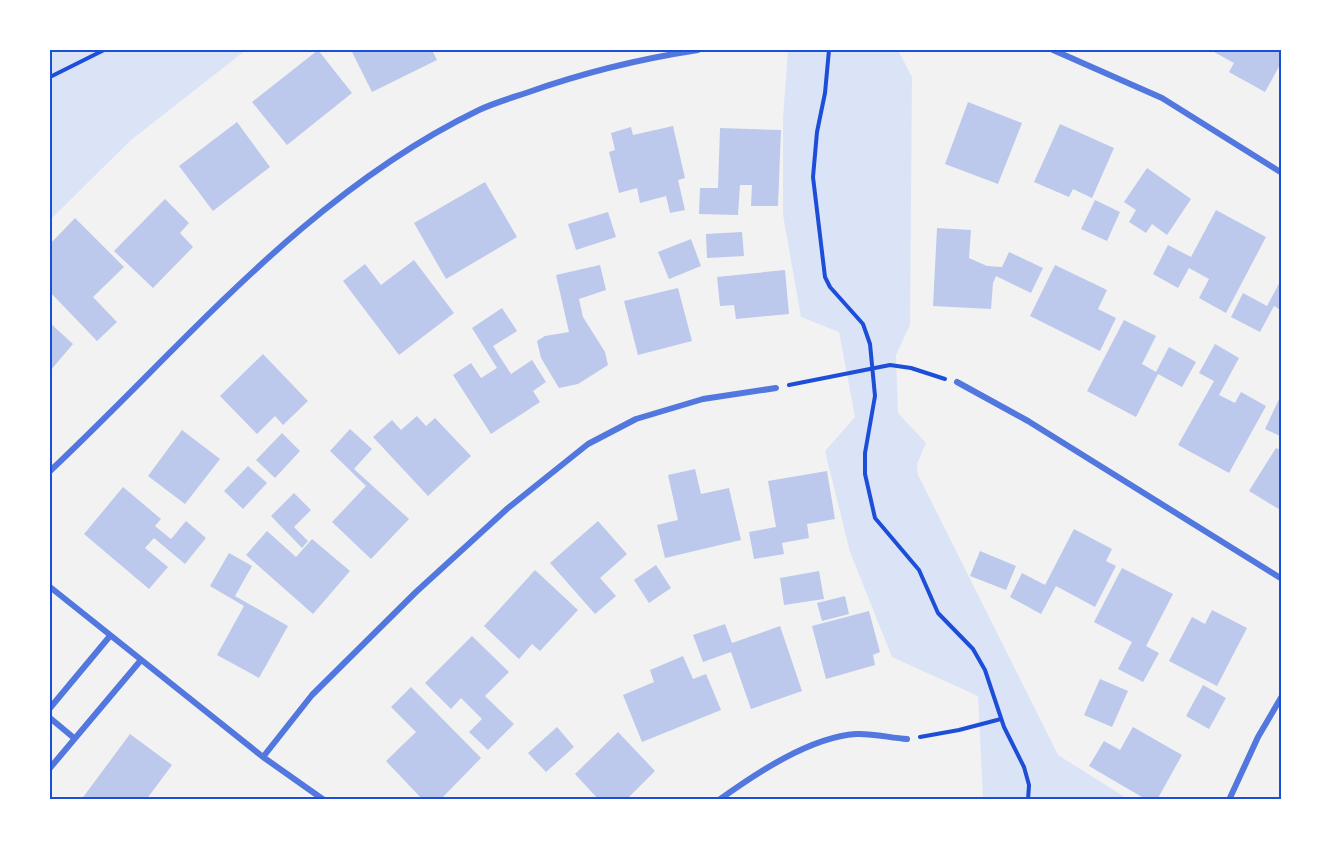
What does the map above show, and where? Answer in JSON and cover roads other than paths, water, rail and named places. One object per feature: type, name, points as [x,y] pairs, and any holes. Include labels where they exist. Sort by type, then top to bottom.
[{"type":"street","points":[[50,471],[304,224],[391,159],[490,105],[572,77],[649,57],[698,50]]},
{"type":"street","points":[[1053,50],[1162,98],[1281,173]]},
{"type":"street","points":[[957,382],[1028,421],[1281,579]]},
{"type":"street","points":[[263,757],[312,695],[416,592],[508,508],[588,444],[636,419],[703,399],[776,388]]},
{"type":"street","points":[[50,587],[263,757],[324,800]]},
{"type":"street","points":[[50,708],[110,636]]},
{"type":"street","points":[[50,768],[141,660]]},
{"type":"street","points":[[1229,800],[1258,737],[1281,696]]},
{"type":"street","points":[[50,718],[74,738]]},
{"type":"street","points":[[719,800],[782,760],[821,742],[856,734],[907,739]]}]
